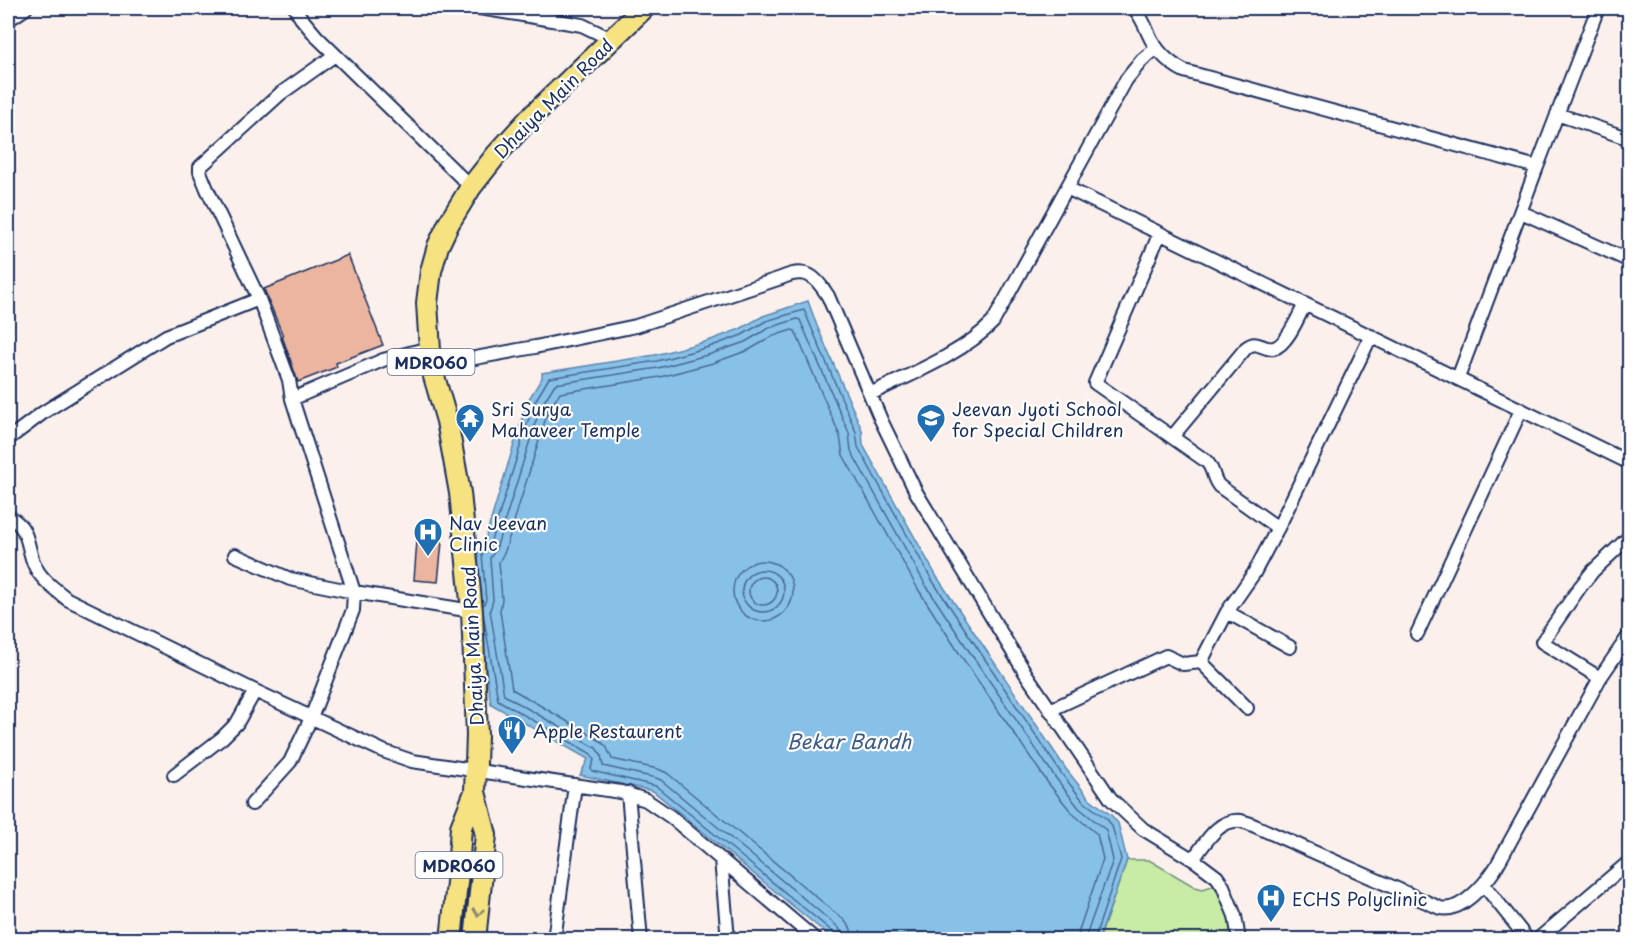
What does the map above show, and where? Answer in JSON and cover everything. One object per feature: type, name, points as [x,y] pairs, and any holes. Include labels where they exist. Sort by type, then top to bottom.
[{"type":"main road","name":"Dhaiya Main Road","points":[[451,939],[461,827],[475,792],[476,706],[472,611],[460,493],[447,421],[430,357],[427,303],[431,271],[438,246],[446,230],[471,187],[497,153],[644,8]]},
{"type":"main road","name":"Dhaiya Main Road","points":[[475,792],[486,835],[475,939]]},
{"type":"street","points":[[8,20],[26,8]]},
{"type":"street","points":[[295,8],[317,37],[471,187]]},
{"type":"street","points":[[480,8],[582,26],[611,39]]},
{"type":"street","points":[[1134,8],[1142,18],[1157,48],[1168,60],[1184,71],[1538,167]]},
{"type":"street","points":[[1458,378],[1598,8]]},
{"type":"street","points":[[870,394],[954,352],[983,333],[993,322],[1126,80],[1142,60],[1157,48]]},
{"type":"street","points":[[252,804],[290,762],[311,717],[353,610],[354,592],[292,399],[289,380],[259,298],[207,189],[200,166],[280,94],[335,55]]},
{"type":"street","points":[[1557,114],[1629,139]]},
{"type":"street","points":[[1067,188],[1629,463]]},
{"type":"street","points":[[1521,212],[1629,261]]},
{"type":"street","points":[[1160,233],[1095,383],[1210,464],[1214,478],[1220,486],[1278,528]]},
{"type":"street","points":[[292,399],[383,360],[536,348],[620,330],[793,272],[813,276],[821,283],[828,296],[881,420],[916,492],[1026,674],[1111,800],[1143,829],[1209,870],[1223,886],[1235,916],[1239,939]]},
{"type":"street","points":[[8,439],[44,412],[166,336],[259,298]]},
{"type":"street","points":[[1172,437],[1246,348],[1256,344],[1275,348],[1285,340],[1305,304]]},
{"type":"street","points":[[1201,662],[1227,612],[1254,573],[1278,528],[1371,336]]},
{"type":"street","points":[[1417,634],[1521,410]]},
{"type":"street","points":[[8,516],[15,520],[25,532],[34,566],[45,580],[67,599],[383,751],[412,761],[597,787],[628,793],[646,800],[816,939]]},
{"type":"street","points":[[1600,678],[1542,642],[1580,586],[1629,536]]},
{"type":"street","points":[[236,555],[290,579],[472,611]]},
{"type":"street","points":[[1227,612],[1290,647]]},
{"type":"street","points":[[1193,859],[1217,828],[1228,822],[1240,821],[1447,909],[1463,901],[1484,885],[1495,869],[1600,678],[1629,634]]},
{"type":"street","points":[[1050,710],[1166,656],[1184,664],[1201,662]]},
{"type":"street","points":[[1201,662],[1247,708]]},
{"type":"street","points":[[174,775],[222,738],[237,723],[255,691]]},
{"type":"street","points":[[554,939],[575,785]]},
{"type":"street","points":[[628,793],[641,939]]},
{"type":"street","points":[[721,860],[728,939]]},
{"type":"street","points":[[1537,939],[1629,861]]},
{"type":"street","points":[[1484,885],[1528,939]]},
{"type":"green space","points":[[1127,860],[1149,860],[1195,887],[1203,889],[1215,885],[1227,911],[1234,940],[1099,940]]},
{"type":"water","name":"Bekar Bandh","points":[[808,301],[862,430],[863,445],[937,577],[1066,769],[1089,798],[1118,823],[1127,860],[1099,939],[833,939],[653,791],[580,775],[588,759],[491,704],[476,602],[475,546],[483,546],[527,402],[542,378],[542,373],[655,355],[708,341],[740,329],[763,316]]},
{"type":"building","points":[[348,255],[383,345],[336,363],[337,367],[298,382],[264,289]]},
{"type":"building","points":[[417,540],[442,542],[438,582],[414,580]]},
{"type":"place","name":"Sri Surya Mahaveer Temple","points":[[470,444]]},
{"type":"place","name":"Jeevan Jyoti School for Special Children","points":[[931,444]]},
{"type":"place","name":"Nav Jeevan Clinic","points":[[428,558]]},
{"type":"place","name":"Apple Restaurent","points":[[512,756]]},
{"type":"place","name":"ECHS Polyclinic","points":[[1271,924]]}]
